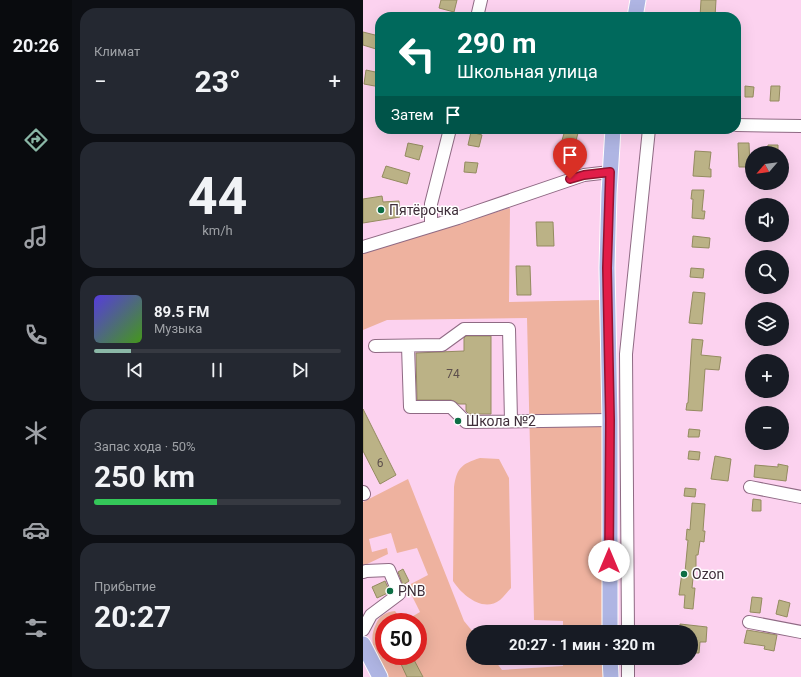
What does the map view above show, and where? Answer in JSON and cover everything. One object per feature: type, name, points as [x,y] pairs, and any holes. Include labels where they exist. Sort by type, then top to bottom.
[{"type":"main road","points":[[636,12],[638,0]]},
{"type":"main road","points":[[610,625],[610,420],[607,268],[613,134]]},
{"type":"main road","points":[[363,644],[380,677]]},
{"type":"main road","points":[[611,665],[611,677]]},
{"type":"street","points":[[478,12],[481,0]]},
{"type":"street","points":[[741,125],[801,126]]},
{"type":"street","points":[[431,225],[431,204],[449,134]]},
{"type":"street","points":[[628,625],[626,354],[648,134]]},
{"type":"street","points":[[363,247],[458,218],[584,175],[610,172]]},
{"type":"street","points":[[375,346],[442,345],[464,329],[509,329],[511,420]]},
{"type":"street","points":[[408,346],[410,407],[451,407],[466,422],[511,420],[610,420]]},
{"type":"street","points":[[750,487],[801,497]]},
{"type":"street","points":[[363,572],[389,570],[399,594],[371,615],[363,630]]},
{"type":"street","points":[[749,622],[801,632]]},
{"type":"street","points":[[628,665],[628,677]]},
{"type":"shaded area","points":[[510,208],[509,302],[601,300],[604,625],[563,625],[563,621],[534,620],[527,318],[387,320],[363,330],[363,251]]},
{"type":"shaded area","points":[[480,458],[499,459],[509,478],[511,588],[500,600],[487,604],[473,601],[467,597],[453,581],[455,481],[459,471],[464,465]]},
{"type":"shaded area","points":[[408,479],[464,621],[467,625],[466,625],[466,665],[498,665],[502,670],[563,665],[605,665],[605,677],[388,677],[382,665],[427,665],[427,613],[418,613],[420,612],[407,586],[428,575],[417,548],[397,553],[391,533],[369,539],[372,552],[387,548],[388,554],[363,566],[363,502]]},
{"type":"shaded area","points":[[395,611],[396,613],[387,613],[389,612]]},
{"type":"shaded area","points":[[375,626],[375,652],[372,638]]},
{"type":"building","points":[[441,0],[457,0],[454,12],[439,8]]},
{"type":"building","points":[[701,0],[716,0],[715,12],[700,12]]},
{"type":"building","points":[[363,32],[375,35],[375,49],[363,45]]},
{"type":"building","points":[[366,70],[375,72],[375,86],[364,84]]},
{"type":"building","points":[[745,86],[754,87],[753,97],[745,97]]},
{"type":"building","points":[[771,86],[780,86],[779,101],[770,101]]},
{"type":"building","points":[[471,134],[482,135],[479,147],[468,145]]},
{"type":"building","points":[[564,134],[578,134],[570,164],[556,161]]},
{"type":"building","points":[[408,143],[423,146],[419,160],[405,156]]},
{"type":"building","points":[[738,143],[749,143],[749,146],[745,146],[745,167],[739,167]]},
{"type":"building","points":[[768,145],[778,145],[778,146]]},
{"type":"building","points":[[695,151],[711,152],[709,169],[711,169],[711,177],[693,176]]},
{"type":"building","points":[[465,162],[478,163],[476,173],[464,172]]},
{"type":"building","points":[[386,166],[410,173],[407,184],[382,177]]},
{"type":"building","points":[[692,190],[704,190],[702,211],[705,211],[704,219],[692,218]]},
{"type":"building","name":"Пятёрочка","points":[[382,196],[383,202],[399,201],[400,217],[363,223],[363,199]]},
{"type":"building","points":[[536,222],[553,222],[554,246],[537,246]]},
{"type":"building","points":[[693,236],[710,238],[709,248],[692,247]]},
{"type":"building","points":[[516,266],[530,266],[531,295],[517,295]]},
{"type":"building","points":[[691,268],[704,269],[703,278],[690,277]]},
{"type":"building","points":[[693,292],[705,293],[702,324],[689,323]]},
{"type":"building","points":[[466,336],[491,336],[491,414],[469,414],[466,411],[466,404],[459,404],[451,400],[417,400],[416,353],[464,351],[464,338]]},
{"type":"building","points":[[692,339],[703,340],[701,355],[721,357],[719,370],[705,369],[702,411],[686,410],[688,403]]},
{"type":"building","points":[[363,409],[396,475],[380,484],[363,451]]},
{"type":"building","points":[[689,429],[700,430],[699,437],[688,437]]},
{"type":"building","points":[[689,451],[700,452],[699,460],[688,459]]},
{"type":"building","points":[[715,456],[731,459],[728,481],[711,479]]},
{"type":"building","points":[[778,464],[788,466],[786,481],[754,477],[755,465],[778,467]]},
{"type":"building","points":[[685,488],[696,489],[695,497],[684,496]]},
{"type":"building","points":[[753,499],[761,500],[761,511],[752,511]]},
{"type":"building","points":[[692,503],[705,504],[703,531],[705,531],[704,542],[700,541],[698,555],[696,555],[696,568],[694,568],[692,588],[695,588],[693,609],[684,608],[685,595],[679,595],[682,572],[685,572],[688,540],[686,540],[687,529],[690,530]]},
{"type":"building","points":[[403,569],[409,581],[403,585],[398,572]]},
{"type":"building","points":[[385,581],[390,592],[377,598],[372,587]]},
{"type":"building","points":[[752,597],[762,598],[760,613],[750,612]]},
{"type":"building","points":[[779,600],[790,603],[787,617],[776,614]]},
{"type":"building","points":[[698,626],[707,627],[706,642],[700,642],[699,653]]},
{"type":"building","points":[[747,630],[777,635],[774,651],[764,649],[765,646],[744,643]]},
{"type":"building","points":[[401,665],[417,665],[423,677],[407,677]]},
{"type":"place","name":"Пятёрочка","points":[[381,210]]},
{"type":"place","name":"Школа №2","points":[[458,421]]},
{"type":"place","name":"Ozon","points":[[684,574]]},
{"type":"place","name":"PNB","points":[[390,591]]},
{"type":"route","points":[[570,179],[584,175],[610,172],[607,268],[610,420],[609,561]]}]
